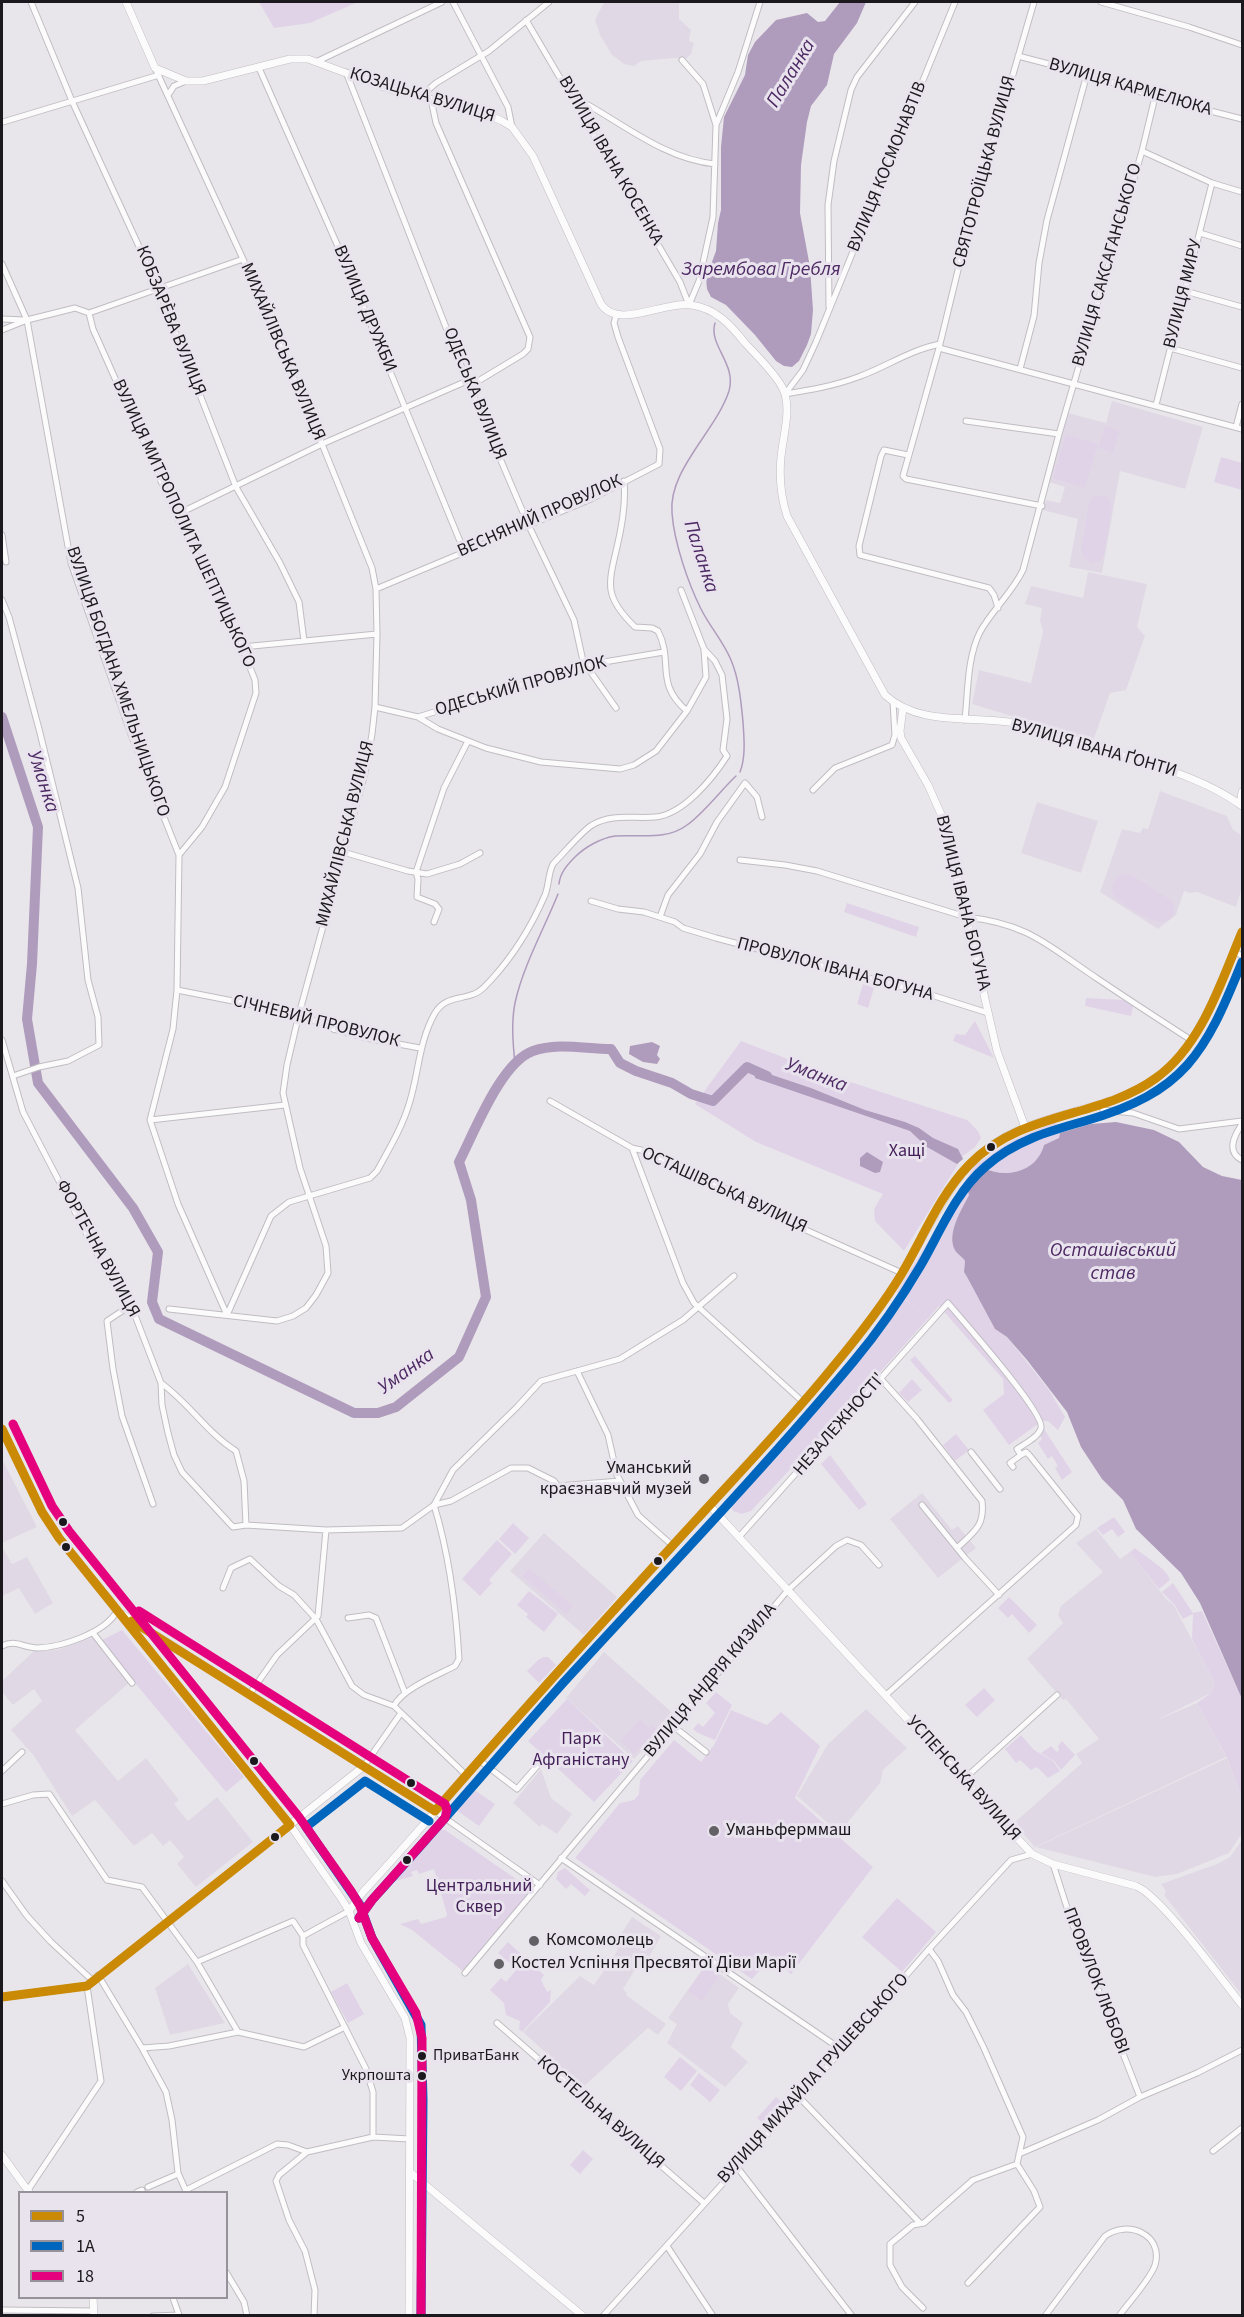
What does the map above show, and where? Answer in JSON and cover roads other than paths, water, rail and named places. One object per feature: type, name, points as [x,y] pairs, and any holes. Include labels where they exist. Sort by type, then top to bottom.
[{"type":"main road","name":"МИХАЙЛІВСЬКА ВУЛИЦЯ","points":[[126,2],[157,71]]},
{"type":"main road","name":"КОЗАЦЬКА ВУЛИЦЯ","points":[[157,71],[186,81],[203,81],[290,60],[308,59],[392,90],[483,112],[512,127],[537,163],[601,304],[606,311],[616,316]]},
{"type":"main road","points":[[616,316],[626,316],[665,306],[689,305],[709,310],[725,320],[779,382],[785,394],[786,415],[780,476],[787,516],[880,689],[903,708]]},
{"type":"main road","name":"ВУЛИЦЯ ІВАНА ҐОНТИ","points":[[903,708],[965,720],[1014,723],[1056,734],[1185,775],[1241,805]]},
{"type":"main road","name":"ВУЛИЦЯ ІВАНА БОГУНА","points":[[903,708],[900,734],[928,785],[944,821],[997,1051],[1025,1127]]},
{"type":"main road","points":[[1241,805],[1242,792]]},
{"type":"main road","points":[[349,1911],[479,1760],[710,1506],[856,1339],[902,1273],[934,1215],[964,1171],[992,1145],[1025,1127],[1110,1100],[1145,1084],[1169,1068],[1191,1040],[1242,932]]},
{"type":"main road","points":[[2,1429],[42,1512],[59,1538],[142,1644],[290,1825],[349,1911],[362,1943],[405,2018],[410,2038],[409,2316]]},
{"type":"main road","name":"УСПЕНСЬКА ВУЛИЦЯ","points":[[710,1506],[1032,1854],[1053,1864],[1145,1890],[1168,1914],[1242,2005]]},
{"type":"main road","points":[[117,1611],[435,1811]]},
{"type":"main road","points":[[142,1644],[148,1631]]},
{"type":"main road","points":[[2,1997],[92,1980],[364,1766]]},
{"type":"main road","points":[[2,2155],[28,2191]]},
{"type":"main road","points":[[411,2173],[583,2316]]},
{"type":"street","name":"КОБЗАРÈВА ВУЛИЦЯ","points":[[31,2],[72,101],[159,290],[236,487],[280,563],[299,602],[304,641]]},
{"type":"street","points":[[318,62],[442,2]]},
{"type":"street","points":[[453,2],[508,107],[512,127]]},
{"type":"street","points":[[420,97],[436,83],[482,56],[549,2]]},
{"type":"street","points":[[716,125],[738,72],[760,2]]},
{"type":"street","points":[[829,310],[828,205],[834,161],[851,90],[857,77],[915,2]]},
{"type":"street","name":"ВУЛИЦЯ КОСМОНАВТІВ","points":[[785,394],[803,370],[955,2]]},
{"type":"street","name":"СВЯТОТРОЇЦЬКА ВУЛИЦЯ","points":[[1034,2],[967,233],[903,476],[906,479],[1041,506]]},
{"type":"street","points":[[1101,2],[1242,45]]},
{"type":"street","name":"ВУЛИЦЯ ІВАНА КОСЕНКА","points":[[526,20],[680,282],[689,305]]},
{"type":"street","name":"ВУЛИЦЯ КАРМЕЛЮКА","points":[[1018,56],[1088,75],[1155,97],[1242,119]]},
{"type":"street","points":[[682,60],[703,84],[716,125],[712,217],[699,281],[689,305]]},
{"type":"street","name":"ВУЛИЦЯ ДРУЖБИ","points":[[259,68],[348,269],[464,551]]},
{"type":"street","points":[[2,121],[72,101],[157,71]]},
{"type":"street","name":"МИХАЙЛІВСЬКА ВУЛИЦЯ","points":[[157,71],[243,259],[372,568],[376,589],[377,634],[375,707],[365,773],[299,1014],[284,1080],[285,1105],[309,1197],[326,1246],[328,1273],[316,1295],[299,1312],[277,1321],[169,1309]]},
{"type":"street","name":"ОДЕСЬКА ВУЛИЦЯ","points":[[346,72],[469,384],[528,524],[574,620],[586,665],[616,708]]},
{"type":"street","points":[[1020,369],[1034,316],[1039,263],[1047,220],[1088,75]]},
{"type":"street","points":[[168,95],[174,86],[186,81]]},
{"type":"street","points":[[572,96],[669,152],[696,162],[715,164]]},
{"type":"street","name":"ВУЛИЦЯ САКСАГАНСЬКОГО","points":[[965,720],[975,643],[981,631],[1018,581],[1023,570],[1059,434],[1142,151],[1155,97]]},
{"type":"street","points":[[176,515],[322,444],[405,408],[469,384],[528,349],[530,337],[436,123],[431,99]]},
{"type":"street","points":[[1142,151],[1212,183],[1242,192]]},
{"type":"street","name":"ВУЛИЦЯ МИРУ","points":[[1156,405],[1212,183]]},
{"type":"street","points":[[1200,233],[1242,246]]},
{"type":"street","points":[[2,330],[27,320],[75,308],[88,313],[243,259]]},
{"type":"street","name":"ВУЛИЦЯ БОГДАНА ХМЕЛЬНИЦЬКОГО","points":[[2,264],[27,320],[71,563],[132,737],[179,855]]},
{"type":"street","points":[[1185,291],[1242,307]]},
{"type":"street","name":"ВУЛИЦЯ МИТРОПОЛИТА ШЕПТИЦЬКОГО","points":[[88,313],[93,329],[176,515],[242,647],[255,680],[254,702],[225,787],[202,827],[179,855]]},
{"type":"street","name":"ВЕСНЯНИЙ ПРОВУЛОК","points":[[376,589],[591,499],[659,464],[661,453],[618,337],[614,323],[616,316]]},
{"type":"street","points":[[2,320],[27,320]]},
{"type":"street","points":[[785,394],[820,388],[860,377],[903,355],[939,346],[1239,428],[1242,404]]},
{"type":"street","points":[[1170,348],[1242,368]]},
{"type":"street","points":[[966,421],[1059,434]]},
{"type":"street","points":[[908,455],[884,450],[881,456],[859,546],[860,555],[989,588],[998,608]]},
{"type":"street","points":[[624,481],[625,492],[620,532],[610,574],[612,593],[621,613],[635,627],[652,628],[658,631],[664,652],[668,687],[676,702],[687,711]]},
{"type":"street","points":[[2,535],[6,562]]},
{"type":"street","points":[[375,707],[418,717],[438,729],[468,741],[541,762],[620,769],[634,765],[657,751],[687,711],[706,677],[704,649],[681,590]]},
{"type":"street","points":[[2,600],[9,617],[39,729],[78,888],[88,980],[98,1017],[99,1045],[68,1061],[12,1076]]},
{"type":"street","points":[[242,647],[377,634]]},
{"type":"street","points":[[226,1315],[271,1216],[289,1203],[370,1178],[377,1171],[403,1122],[410,1102],[420,1048],[437,1010],[448,999],[476,994],[482,990],[512,954],[540,907],[553,864],[592,825],[621,816],[657,817],[671,813],[702,789],[727,756],[723,750],[727,719],[724,687],[718,666],[704,649]]},
{"type":"street","name":"ОДЕСЬКИЙ ПРОВУЛОК","points":[[418,717],[586,665],[664,652]]},
{"type":"street","points":[[813,790],[835,768],[892,745],[895,735],[893,702]]},
{"type":"street","points":[[434,922],[440,909],[417,897],[416,872],[444,788],[468,741]]},
{"type":"street","points":[[660,917],[668,894],[700,854],[717,822],[745,783],[757,797],[762,817]]},
{"type":"street","points":[[343,852],[427,874],[460,864],[480,853]]},
{"type":"street","points":[[179,855],[177,990],[173,1029],[150,1120],[178,1204],[226,1315]]},
{"type":"street","points":[[740,860],[817,871],[966,917],[998,921],[1028,932],[1191,1040]]},
{"type":"street","name":"ПРОВУЛОК ІВАНА БОГУНА","points":[[591,901],[607,907],[644,912],[675,922],[682,928],[988,1012]]},
{"type":"street","points":[[1234,951],[1242,956]]},
{"type":"street","name":"СІЧНЕВИЙ ПРОВУЛОК","points":[[177,990],[299,1014],[342,1031],[420,1048]]},
{"type":"street","name":"ФОРТЕЧНА ВУЛИЦЯ","points":[[2,1040],[23,1112],[108,1275],[131,1305],[161,1383],[162,1405],[168,1433],[182,1472],[233,1527],[246,1525],[326,1530],[396,1530],[402,1528],[434,1505],[453,1470],[536,1386],[549,1378],[620,1359],[667,1331],[698,1308],[734,1276]]},
{"type":"street","name":"ОСТАШІВСЬКА ВУЛИЦЯ","points":[[550,1101],[632,1148],[645,1151],[743,1197],[797,1226],[902,1273]]},
{"type":"street","points":[[150,1120],[285,1105]]},
{"type":"street","points":[[1103,1110],[1133,1113],[1179,1129],[1242,1122]]},
{"type":"street","points":[[1242,1122],[1232,1144],[1235,1155],[1242,1160]]},
{"type":"street","points":[[632,1148],[683,1283],[698,1308],[803,1402]]},
{"type":"street","name":"НЕЗАЛЕЖНОСТІ'","points":[[739,1537],[948,1303],[1003,1366],[1036,1414],[1041,1425],[1040,1430],[1019,1452]]},
{"type":"street","points":[[131,1305],[107,1321],[122,1416],[153,1503]]},
{"type":"street","points":[[577,1371],[608,1435],[620,1481],[638,1515],[673,1546]]},
{"type":"street","points":[[881,1380],[917,1419],[982,1501],[984,1516],[979,1527],[957,1548]]},
{"type":"street","points":[[161,1383],[179,1396],[221,1442],[236,1451],[244,1482],[246,1525]]},
{"type":"street","points":[[970,1452],[1000,1490]]},
{"type":"street","points":[[886,1695],[1076,1525],[1078,1516],[1026,1452],[1019,1452],[1010,1463],[1013,1467]]},
{"type":"street","points":[[394,1706],[397,1699],[405,1693],[455,1666],[459,1659],[449,1561],[445,1539],[434,1505],[451,1501],[511,1468],[528,1468],[554,1481],[558,1486],[620,1481]]},
{"type":"street","points":[[922,1505],[999,1596]]},
{"type":"street","points":[[249,1695],[278,1655],[318,1616],[326,1530]]},
{"type":"street","name":"ВУЛИЦЯ АНДРІЯ КИЗИЛА","points":[[465,1973],[788,1590],[836,1546],[847,1540],[861,1545],[879,1565]]},
{"type":"street","points":[[223,1587],[231,1568],[250,1559],[279,1586],[294,1595],[316,1619],[352,1686],[364,1695],[394,1706],[466,1775]]},
{"type":"street","points":[[2,1646],[10,1642],[36,1648],[52,1646],[93,1633],[107,1624],[117,1611]]},
{"type":"street","points":[[348,1618],[369,1615],[376,1618],[405,1693]]},
{"type":"street","points":[[93,1633],[132,1683]]},
{"type":"street","points":[[963,1780],[1057,1695]]},
{"type":"street","points":[[364,1766],[401,1713]]},
{"type":"street","points":[[673,1726],[706,1752]]},
{"type":"street","points":[[2,1771],[22,1752]]},
{"type":"street","points":[[479,1760],[517,1789],[538,1765]]},
{"type":"street","points":[[2,1804],[33,1795],[49,1794],[105,1877],[111,1882],[142,1887],[197,1962],[238,2032]]},
{"type":"street","points":[[435,1811],[540,1885]]},
{"type":"street","name":"ВУЛИЦЯ МИХАЙЛА ГРУШЕВСЬКОГО","points":[[603,2316],[1011,1860],[1032,1854]]},
{"type":"street","points":[[561,1858],[842,2050]]},
{"type":"street","name":"ПРОВУЛОК ЛЮБОВІ","points":[[1053,1864],[1071,1920],[1140,2097]]},
{"type":"street","points":[[2,1881],[27,1916],[92,1980],[142,2048],[168,2099],[178,2174],[187,2191],[277,2144],[288,2145],[307,2152]]},
{"type":"street","points":[[303,1936],[349,1911]]},
{"type":"street","points":[[197,1962],[293,1921],[303,1936],[303,1945],[372,2085],[373,2137]]},
{"type":"street","points":[[929,1949],[938,1961],[952,1995],[966,2012],[1023,2137],[1017,2164],[1034,2191],[1040,2207],[968,2283]]},
{"type":"street","points":[[28,2191],[101,2081],[92,1980]]},
{"type":"street","name":"КОСТЕЛЬНА ВУЛИЦЯ","points":[[496,2023],[704,2203]]},
{"type":"street","points":[[142,2048],[169,2046],[238,2032],[304,2047],[345,2027]]},
{"type":"street","points":[[1019,2154],[1098,2120],[1140,2097],[1197,2073],[1242,2050]]},
{"type":"street","points":[[800,2098],[920,2223]]},
{"type":"street","points":[[1213,2151],[1242,2128]]},
{"type":"street","points":[[314,2316],[315,2290],[305,2251],[289,2220],[276,2181],[279,2175],[307,2152],[373,2137],[410,2139]]},
{"type":"street","points":[[923,2308],[902,2286],[890,2265],[890,2244],[913,2225],[924,2223],[973,2180],[1017,2164]]},
{"type":"street","points":[[737,2167],[852,2316]]},
{"type":"street","points":[[142,2190],[178,2174]]},
{"type":"street","points":[[1045,2316],[1092,2252],[1110,2232],[1128,2228],[1145,2235],[1155,2248],[1155,2265],[1119,2316]]},
{"type":"street","points":[[668,2246],[713,2316]]},
{"type":"street","points":[[228,2275],[244,2302],[247,2316]]},
{"type":"street","points":[[153,2316],[179,2315],[173,2299]]},
{"type":"street","points":[[2,2310],[94,2313]]},
{"type":"water","name":"Зарембова Гребля","points":[[840,2],[866,2],[857,23],[834,54],[827,85],[811,106],[807,122],[801,165],[800,213],[810,267],[813,310],[811,334],[799,361],[792,367],[784,366],[776,361],[726,305],[711,297],[707,289],[706,278],[716,251],[721,210],[721,147],[724,117],[745,75],[748,55],[755,42],[776,20],[807,13],[818,22],[825,21]]},
{"type":"water","points":[[652,1042],[660,1046],[657,1055],[660,1059],[657,1064],[643,1062],[629,1054],[630,1046]]},
{"type":"water","points":[[754,1069],[919,1128],[933,1138],[958,1149],[963,1159],[957,1164],[927,1147],[910,1131],[755,1078]]},
{"type":"water","name":"Осташівський став","points":[[1116,1122],[1154,1130],[1179,1142],[1203,1167],[1222,1176],[1242,1180],[1242,1699],[1200,1603],[1181,1573],[1136,1529],[1123,1500],[1102,1479],[1081,1447],[1067,1412],[1027,1360],[1007,1337],[995,1329],[964,1272],[965,1261],[953,1244],[952,1237],[956,1222],[969,1195],[967,1189],[977,1172],[984,1168],[1002,1173],[1020,1171],[1035,1162],[1044,1145],[1059,1138],[1060,1133],[1091,1124]]},
{"type":"water","points":[[867,1152],[883,1162],[880,1172],[875,1173],[860,1166],[860,1158]]},
{"type":"waterway","name":"Паланка","points":[[715,323],[715,339],[729,372],[729,391],[723,406],[677,481],[672,513],[682,562],[691,587],[705,616],[728,653],[736,675],[744,741],[740,772]]},
{"type":"waterway","name":"Уманка","points":[[2,717],[38,827],[32,964],[27,1019],[38,1083],[133,1208],[158,1252],[152,1302],[159,1319],[354,1413],[378,1413],[396,1407],[459,1357],[486,1297],[471,1200],[459,1162],[499,1083],[521,1058],[542,1048],[611,1049],[620,1063],[672,1083],[691,1094],[713,1101],[747,1067],[767,1076]]},
{"type":"waterway","name":"Паланка","points":[[559,884],[567,866],[588,846],[615,836],[652,836],[679,830],[699,815],[736,776]]},
{"type":"waterway","name":"Паланка","points":[[515,1064],[513,1041],[515,1003],[528,961],[558,894]]},
{"type":"place","name":"Уманський краєзнавчий музей","points":[[704,1479]]},
{"type":"place","name":"Уманьферммаш","points":[[714,1831]]},
{"type":"place","name":"Комсомолець","points":[[534,1941]]},
{"type":"place","name":"Костел Успіння Пресвятої Діви Марії","points":[[499,1964]]},
{"type":"place","name":"ПриватБанк","points":[[422,2056]]},
{"type":"place","name":"Укрпошта","points":[[422,2076]]},
{"type":"park label","name":"Хащі","points":[[907,1152]]},
{"type":"park label","name":"Парк Афганістану","points":[[581,1750]]},
{"type":"park label","name":"Центральний Сквер","points":[[479,1897]]}]
